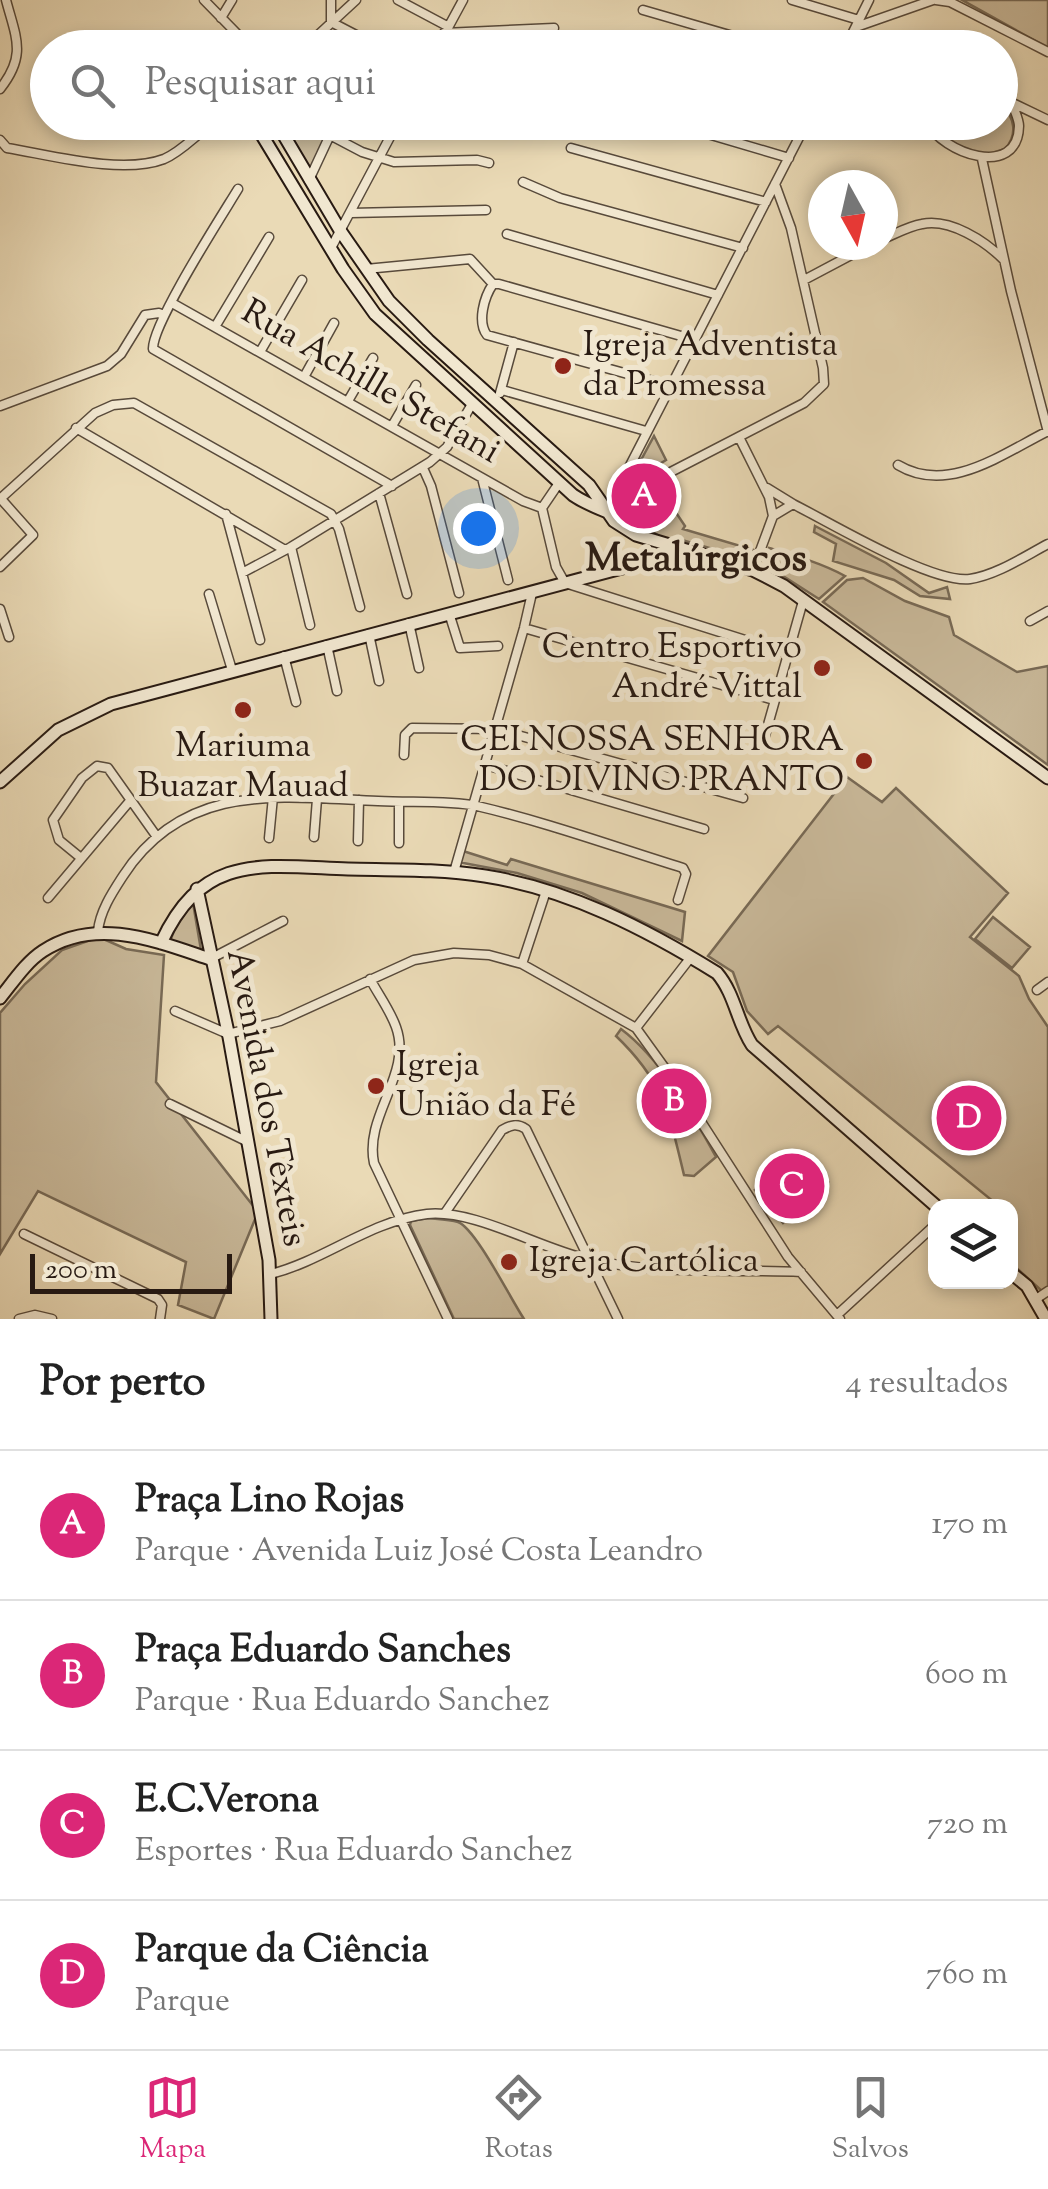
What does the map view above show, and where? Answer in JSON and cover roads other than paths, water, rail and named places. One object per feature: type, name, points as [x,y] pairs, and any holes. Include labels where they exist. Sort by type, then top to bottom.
[{"type":"main road","points":[[265,140],[375,314],[559,483],[592,508],[620,515],[649,538],[752,570],[803,601],[1048,778]]},
{"type":"main road","points":[[286,140],[341,232],[389,301],[498,395],[588,484],[607,510]]},
{"type":"main road","points":[[375,314],[389,301]]},
{"type":"main road","points":[[578,498],[587,494],[588,484]]},
{"type":"main road","points":[[656,557],[668,545]]},
{"type":"main road","points":[[0,782],[72,720],[111,704],[686,552]]},
{"type":"main road","points":[[161,943],[174,915],[198,888],[224,874],[258,866],[454,872],[514,882],[578,900],[716,972],[726,983],[740,1025],[763,1057],[928,1199]]},
{"type":"main road","name":"Avenida dos Têxteis","points":[[198,888],[271,1274],[271,1319]]},
{"type":"main road","points":[[0,998],[43,951],[65,940],[98,932],[161,943],[210,959]]},
{"type":"main road","points":[[1018,1280],[1036,1299],[1046,1319]]},
{"type":"street","points":[[0,89],[15,70],[19,56],[6,0]]},
{"type":"street","points":[[204,0],[233,30]]},
{"type":"street","points":[[220,18],[232,0]]},
{"type":"street","points":[[332,0],[332,22]]},
{"type":"street","points":[[323,30],[356,0]]},
{"type":"street","points":[[398,0],[445,30],[554,28]]},
{"type":"street","points":[[445,30],[464,0]]},
{"type":"street","points":[[792,0],[820,4],[858,24],[934,0],[950,2],[1005,30]]},
{"type":"street","points":[[855,30],[868,0]]},
{"type":"street","points":[[643,10],[712,30]]},
{"type":"street","points":[[332,22],[347,30]]},
{"type":"street","points":[[1018,37],[1048,52]]},
{"type":"street","points":[[1018,106],[1043,118]]},
{"type":"street","points":[[1018,122],[1019,125],[1043,118]]},
{"type":"street","points":[[2,148],[120,164],[167,158],[191,140]]},
{"type":"street","points":[[309,180],[328,140]]},
{"type":"street","points":[[341,140],[379,158],[403,163],[488,163]]},
{"type":"street","points":[[332,248],[388,140]]},
{"type":"street","points":[[728,140],[789,158]]},
{"type":"street","points":[[607,510],[798,140]]},
{"type":"street","points":[[944,140],[982,159],[992,158],[1009,147],[1012,140]]},
{"type":"street","points":[[571,148],[766,202]]},
{"type":"street","points":[[898,464],[920,476],[949,476],[1048,432],[982,159]]},
{"type":"street","points":[[523,182],[560,198],[743,248]]},
{"type":"street","points":[[663,476],[804,403],[824,384],[824,368],[804,280],[776,184]]},
{"type":"street","points":[[238,189],[164,316],[152,342],[153,350],[392,486]]},
{"type":"street","points":[[351,213],[486,210]]},
{"type":"street","points":[[898,234],[927,223],[943,225],[983,242],[1004,260]]},
{"type":"street","points":[[983,242],[997,226]]},
{"type":"street","points":[[507,234],[718,295]]},
{"type":"street","points":[[215,327],[269,237]]},
{"type":"street","points":[[366,269],[473,260],[491,287],[695,340]]},
{"type":"street","points":[[804,280],[842,260]]},
{"type":"street","points":[[260,352],[302,280]]},
{"type":"street","points":[[491,287],[481,322],[488,336],[671,386]]},
{"type":"street","name":"Rua Achille Stefani","points":[[172,303],[529,505],[542,508]]},
{"type":"street","points":[[0,406],[106,366],[121,354],[145,315],[164,316]]},
{"type":"street","points":[[304,377],[334,324]]},
{"type":"street","points":[[514,342],[498,395],[646,431]]},
{"type":"street","points":[[348,401],[373,358]]},
{"type":"street","points":[[392,426],[416,385]]},
{"type":"street","points":[[0,566],[33,535],[0,499],[94,413],[134,402],[323,508],[336,520],[360,607]]},
{"type":"street","points":[[242,573],[423,468],[440,454],[472,404]]},
{"type":"street","points":[[76,428],[288,549],[310,625]]},
{"type":"street","points":[[739,437],[764,486],[773,516]]},
{"type":"street","points":[[423,468],[432,486],[459,592]]},
{"type":"street","points":[[482,478],[508,580]]},
{"type":"street","points":[[559,483],[542,508],[556,567],[564,583],[786,654]]},
{"type":"street","points":[[764,486],[916,565],[950,578],[983,576],[1048,544]]},
{"type":"street","points":[[380,493],[407,594]]},
{"type":"street","points":[[752,570],[773,516],[793,504]]},
{"type":"street","points":[[226,513],[260,640]]},
{"type":"street","points":[[454,872],[532,592]]},
{"type":"street","points":[[209,594],[232,670]]},
{"type":"street","points":[[764,739],[803,601]]},
{"type":"street","points":[[0,608],[9,637]]},
{"type":"street","points":[[1030,621],[1048,612]]},
{"type":"street","points":[[449,613],[460,648],[498,646]]},
{"type":"street","points":[[409,623],[419,668]]},
{"type":"street","points":[[524,628],[774,700]]},
{"type":"street","points":[[369,634],[378,681]]},
{"type":"street","points":[[327,645],[338,691]]},
{"type":"street","points":[[284,656],[296,702]]},
{"type":"street","points":[[404,755],[405,735],[412,728],[496,729],[743,798]]},
{"type":"street","points":[[486,765],[704,828]]},
{"type":"street","points":[[81,858],[59,840],[53,820],[93,768],[105,766],[156,837]]},
{"type":"street","points":[[98,932],[114,888],[156,837],[206,807],[273,796],[474,806],[683,868],[686,874],[678,900]]},
{"type":"street","points":[[269,838],[273,796]]},
{"type":"street","points":[[314,837],[317,798]]},
{"type":"street","points":[[358,841],[359,800]]},
{"type":"street","points":[[48,898],[130,802]]},
{"type":"street","points":[[399,802],[400,843]]},
{"type":"street","points":[[522,964],[546,892]]},
{"type":"street","points":[[210,959],[283,920]]},
{"type":"street","points":[[176,1011],[228,1034],[280,1021],[414,960],[454,954],[489,955],[522,964],[636,1028],[772,1233],[838,1317],[928,1232]]},
{"type":"street","points":[[636,1028],[691,957]]},
{"type":"street","points":[[370,979],[399,1040],[397,1066],[378,1115],[372,1151],[448,1319]]},
{"type":"street","points":[[1037,990],[1048,982]]},
{"type":"street","points":[[170,1104],[248,1142]]},
{"type":"street","points":[[445,1213],[502,1130],[512,1125],[526,1129],[618,1319]]},
{"type":"street","points":[[271,1274],[304,1264],[400,1219],[445,1213],[587,1259],[647,1266],[800,1272]]},
{"type":"street","points":[[24,1234],[148,1293],[162,1305],[160,1319]]},
{"type":"street","points":[[1036,1299],[1048,1291]]},
{"type":"street","points":[[19,1319],[34,1315],[52,1319]]},
{"type":"place","name":"Igreja Adventista da Promessa","points":[[563,366]]},
{"type":"place","name":"Praça Lino Rojas","points":[[644,496]]},
{"type":"place","name":"Centro Esportivo André Vittal","points":[[822,668]]},
{"type":"place","name":"Mariuma Buazar Mauad","points":[[243,710]]},
{"type":"place","name":"CEI NOSSA SENHORA DO DIVINO PRANTO","points":[[864,761]]},
{"type":"place","name":"Igreja União da Fé","points":[[376,1086]]},
{"type":"place","name":"Praça Eduardo Sanches","points":[[674,1101]]},
{"type":"place","name":"Parque da Ciência","points":[[969,1118]]},
{"type":"place","name":"E.C.Verona","points":[[792,1186]]},
{"type":"place","name":"Igreja Cartólica","points":[[509,1262]]},
{"type":"district","name":"Metalúrgicos","points":[[696,560]]}]
